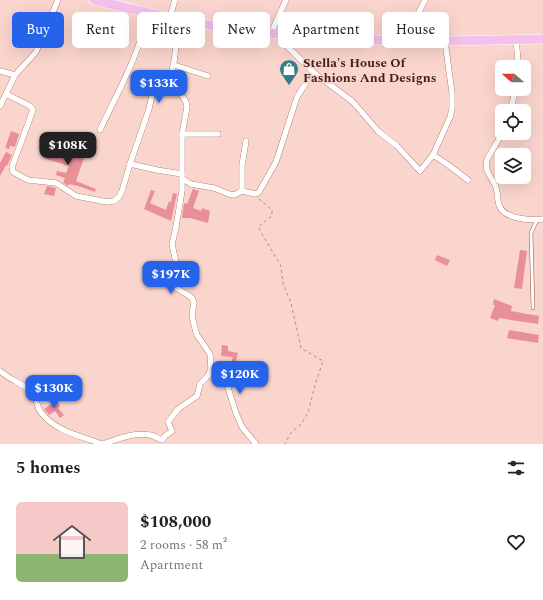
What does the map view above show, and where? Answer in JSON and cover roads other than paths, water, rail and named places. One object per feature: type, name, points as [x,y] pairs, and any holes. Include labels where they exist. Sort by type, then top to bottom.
[{"type":"main road","points":[[94,0],[128,4],[148,12]]},
{"type":"main road","points":[[205,24],[278,34]]},
{"type":"main road","points":[[449,41],[543,39]]},
{"type":"street","points":[[0,106],[15,75],[36,52],[58,0]]},
{"type":"street","points":[[174,12],[175,0]]},
{"type":"street","points":[[271,33],[286,0]]},
{"type":"street","points":[[419,12],[424,0]]},
{"type":"street","points":[[516,40],[518,60]]},
{"type":"street","points":[[100,130],[129,71],[138,48]]},
{"type":"street","points":[[176,48],[174,65],[171,74],[175,85],[186,104],[182,134],[183,177],[172,244],[178,272],[176,288],[192,298],[194,303],[192,315],[193,321],[197,335],[210,354],[210,374]]},
{"type":"street","points":[[289,48],[313,72],[353,102],[378,131],[408,157],[418,171],[421,170],[433,155],[449,121],[452,109],[452,93],[446,48]]},
{"type":"street","points":[[174,65],[208,76]]},
{"type":"street","points":[[0,70],[15,75]]},
{"type":"street","points":[[130,164],[183,177],[191,184],[214,188],[234,195],[242,191],[256,194],[260,192],[276,162],[287,123],[297,97],[313,72]]},
{"type":"street","points":[[6,94],[30,106],[33,110],[12,167],[13,172],[32,181],[56,183],[76,196],[107,202],[114,201],[119,197],[122,191],[149,109],[155,80],[159,74],[171,74]]},
{"type":"street","points":[[182,134],[218,134]]},
{"type":"street","points":[[498,140],[487,160],[486,169],[497,191],[499,207],[506,213],[516,217],[527,220],[540,220]]},
{"type":"street","points":[[242,191],[242,165],[246,141]]},
{"type":"street","points":[[433,155],[468,180]]},
{"type":"street","points":[[0,371],[29,390],[35,397],[40,410],[60,428],[103,444],[128,435],[141,434],[162,440],[172,431],[168,422],[178,409],[197,396],[200,384],[210,374],[221,373],[224,375],[242,427],[256,444]]},
{"type":"lane","points":[[533,308],[531,234],[540,220]]},
{"type":"place","name":"Stella's House Of Fashions And Designs","points":[[289,86]]}]
